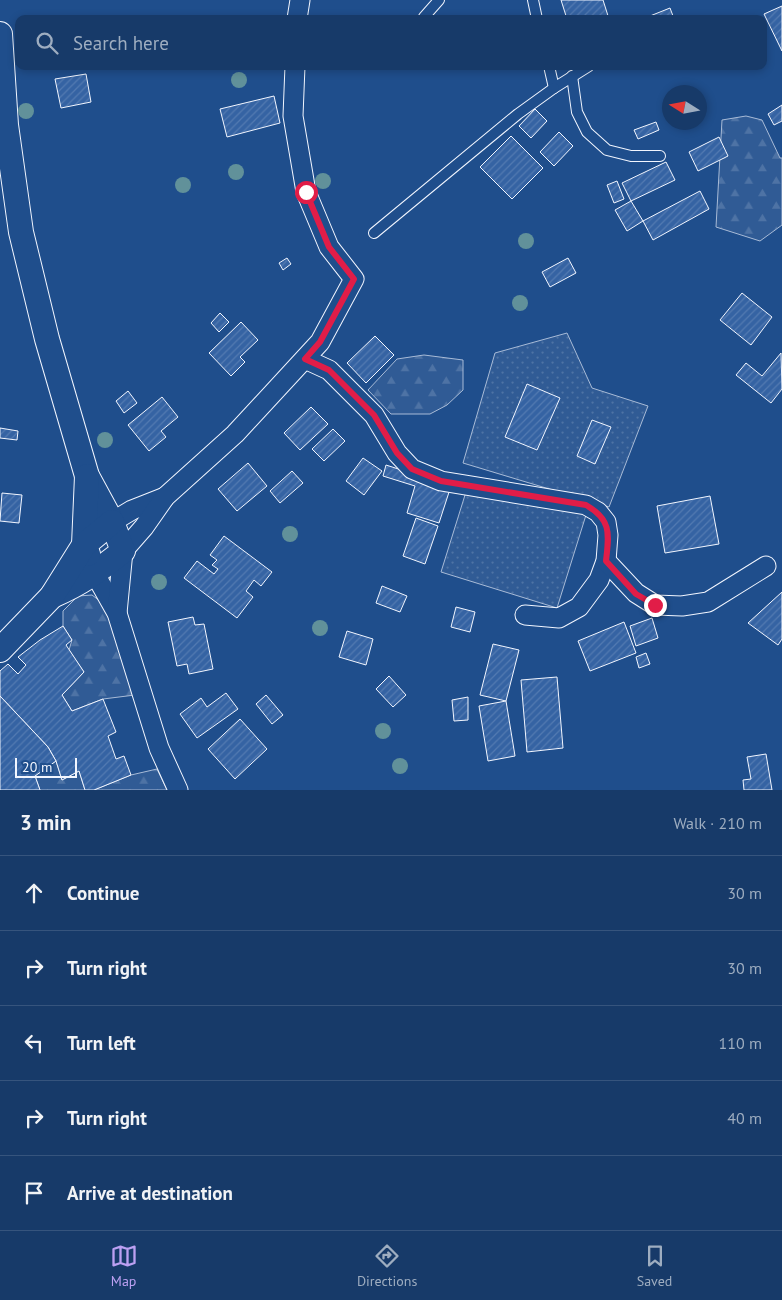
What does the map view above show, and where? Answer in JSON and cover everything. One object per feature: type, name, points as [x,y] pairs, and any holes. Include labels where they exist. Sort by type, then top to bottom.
[{"type":"street","points":[[298,15],[300,0]]},
{"type":"street","points":[[0,34],[6,125],[21,232],[47,338],[87,476],[112,522],[123,551],[117,613]]},
{"type":"street","points":[[52,596],[95,574],[123,551],[144,527],[165,497],[235,434],[320,342],[354,279],[329,247],[306,192],[293,116],[295,70]]},
{"type":"street","points":[[305,359],[329,370],[374,415],[397,453],[412,469],[441,481],[586,505],[598,512],[606,522],[608,535],[606,561],[599,580],[579,607],[559,618],[525,615]]},
{"type":"street","points":[[87,476],[84,545],[95,574],[117,613],[159,748],[178,790]]},
{"type":"street","points":[[0,650],[52,596],[84,545],[112,522],[132,510],[165,497]]},
{"type":"street","points":[[606,561],[636,594],[655,605],[682,606],[708,602],[766,566]]},
{"type":"lane","points":[[426,15],[439,0]]},
{"type":"lane","points":[[533,0],[537,15]]},
{"type":"lane","points":[[550,70],[554,88]]},
{"type":"lane","points":[[374,233],[518,114],[582,70]]},
{"type":"lane","points":[[572,76],[577,112],[587,132],[607,150],[631,156],[660,156]]},
{"type":"green space","points":[[746,116],[762,120],[780,158],[782,158],[782,225],[760,241],[716,227],[722,120]]},
{"type":"green space","points":[[567,333],[592,388],[648,406],[609,507],[463,463],[495,353]]},
{"type":"green space","points":[[424,355],[463,360],[463,390],[447,405],[430,414],[391,414],[368,390],[397,359]]},
{"type":"green space","points":[[470,479],[586,515],[557,608],[441,572]]},
{"type":"green space","points":[[92,595],[108,607],[135,695],[103,699],[72,711],[62,695],[84,672],[69,650],[72,640],[63,626],[63,611],[78,596]]},
{"type":"green space","points":[[56,761],[62,780],[79,771],[85,790],[40,790],[35,776]]},
{"type":"green space","points":[[157,769],[167,790],[94,790],[131,775]]},
{"type":"building","points":[[561,0],[603,0],[608,15],[566,15]]},
{"type":"building","points":[[782,6],[782,51],[767,20],[767,15],[764,14]]},
{"type":"building","points":[[670,8],[673,15],[652,15]]},
{"type":"building","points":[[86,74],[91,102],[61,108],[55,79]]},
{"type":"building","points":[[274,96],[280,123],[227,137],[220,109]]},
{"type":"building","points":[[782,105],[782,121],[774,125],[768,114]]},
{"type":"building","points":[[535,109],[547,121],[531,138],[519,126]]},
{"type":"building","points":[[656,122],[659,130],[638,139],[634,130]]},
{"type":"building","points":[[559,132],[573,146],[554,166],[540,152]]},
{"type":"building","points":[[511,136],[543,168],[512,199],[480,167]]},
{"type":"building","points":[[719,137],[728,156],[698,171],[689,152]]},
{"type":"building","points":[[666,162],[675,180],[631,201],[622,183]]},
{"type":"building","points":[[617,181],[624,199],[614,203],[607,185]]},
{"type":"building","points":[[700,191],[709,209],[653,240],[643,221]]},
{"type":"building","points":[[631,201],[643,221],[627,231],[615,210]]},
{"type":"building","points":[[287,258],[291,264],[283,270],[279,263]]},
{"type":"building","points":[[568,258],[576,273],[550,287],[542,272]]},
{"type":"building","points":[[742,293],[772,317],[751,345],[720,320]]},
{"type":"building","points":[[220,313],[229,322],[219,332],[211,323]]},
{"type":"building","points":[[241,322],[258,340],[240,357],[245,362],[231,376],[209,353]]},
{"type":"building","points":[[375,336],[394,355],[366,383],[347,363]]},
{"type":"building","points":[[781,353],[782,389],[771,403],[736,375],[746,363],[762,376]]},
{"type":"building","points":[[527,384],[560,398],[537,450],[505,437]]},
{"type":"building","points":[[128,391],[137,403],[124,413],[116,401]]},
{"type":"building","points":[[162,397],[178,417],[161,431],[166,437],[149,451],[128,425]]},
{"type":"building","points":[[311,407],[328,424],[300,450],[284,433]]},
{"type":"building","points":[[592,420],[611,427],[595,464],[577,456]]},
{"type":"building","points":[[0,428],[18,431],[17,440],[0,438]]},
{"type":"building","points":[[333,429],[345,441],[324,461],[312,449]]},
{"type":"building","points":[[363,458],[382,471],[364,495],[346,481]]},
{"type":"building","points":[[248,463],[267,486],[237,511],[218,489]]},
{"type":"building","points":[[386,465],[451,486],[439,523],[407,513],[415,486],[383,476]]},
{"type":"building","points":[[292,471],[303,483],[280,503],[270,491]]},
{"type":"building","points":[[2,493],[22,495],[19,523],[0,521]]},
{"type":"building","points":[[710,496],[719,544],[665,553],[657,506]]},
{"type":"building","points":[[416,518],[438,526],[425,564],[403,556]]},
{"type":"building","points":[[224,536],[272,572],[261,586],[254,580],[246,591],[253,597],[237,618],[184,578],[197,561],[214,574],[218,569],[212,565],[217,560],[210,555]]},
{"type":"building","points":[[382,586],[407,596],[400,612],[376,603]]},
{"type":"building","points":[[782,592],[782,639],[778,645],[748,623]]},
{"type":"building","points":[[456,607],[475,612],[470,632],[451,627]]},
{"type":"building","points":[[193,617],[195,625],[204,624],[213,669],[189,674],[187,664],[177,666],[168,622]]},
{"type":"building","points":[[652,618],[658,638],[636,646],[630,626]]},
{"type":"building","points":[[624,622],[636,653],[590,671],[578,641]]},
{"type":"building","points":[[63,626],[72,640],[66,645],[84,672],[62,695],[72,711],[103,699],[116,732],[108,736],[116,759],[124,756],[131,775],[94,790],[85,790],[79,771],[62,780],[56,761],[48,747],[0,696],[0,671],[8,664],[18,674],[26,665],[18,657],[40,640]]},
{"type":"building","points":[[347,631],[373,639],[366,665],[339,657]]},
{"type":"building","points":[[493,644],[519,650],[506,701],[480,695]]},
{"type":"building","points":[[646,653],[650,664],[639,668],[636,657]]},
{"type":"building","points":[[389,676],[406,695],[393,707],[376,689]]},
{"type":"building","points":[[557,677],[563,748],[527,752],[521,680]]},
{"type":"building","points":[[226,693],[238,709],[197,738],[180,714],[201,698],[207,707]]},
{"type":"building","points":[[266,695],[283,715],[272,724],[256,704]]},
{"type":"building","points":[[0,696],[48,747],[56,761],[35,776],[40,790],[0,790]]},
{"type":"building","points":[[468,697],[468,720],[454,721],[452,700]]},
{"type":"building","points":[[506,701],[515,756],[488,761],[479,706]]},
{"type":"building","points":[[240,719],[267,749],[235,779],[208,749]]},
{"type":"building","points":[[766,754],[772,790],[744,790],[743,780],[751,779],[747,757]]},
{"type":"route","points":[[306,192],[329,247],[354,279],[320,342],[305,359],[329,370],[374,415],[397,453],[412,469],[441,481],[533,498],[586,505],[598,512],[606,522],[608,535],[606,561],[636,594],[655,605]]}]
